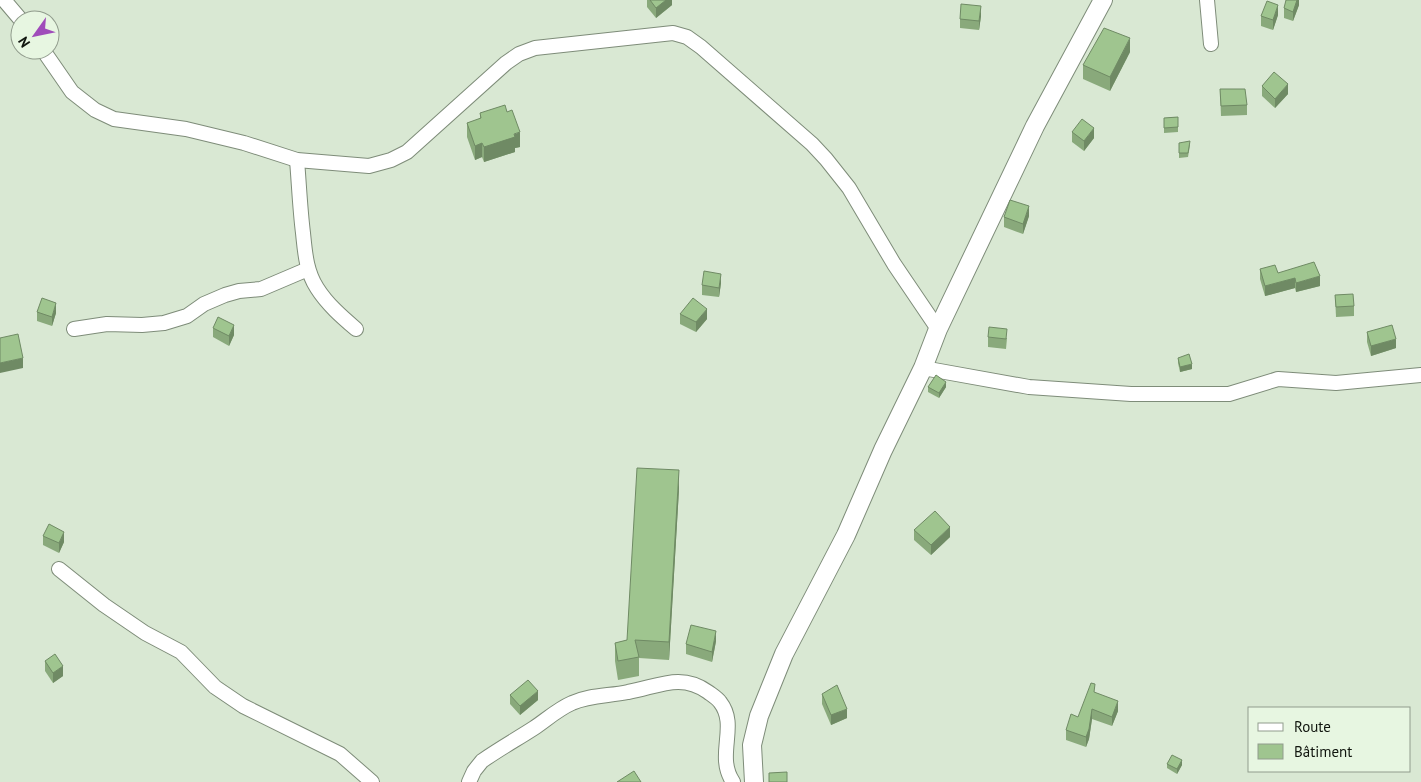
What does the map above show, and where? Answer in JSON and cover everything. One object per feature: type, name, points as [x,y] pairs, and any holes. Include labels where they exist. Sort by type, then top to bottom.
[{"type":"street","points":[[4,0],[12,10]]},
{"type":"street","points":[[754,782],[752,745],[759,716],[780,663],[846,535],[883,450],[922,368],[938,328],[1035,126],[1103,0]]},
{"type":"street","points":[[1207,0],[1211,44]]},
{"type":"street","points":[[49,60],[72,92],[95,110],[114,119],[186,129],[244,143],[297,160],[369,166],[391,160],[407,152],[506,63],[519,54],[535,48],[673,33],[687,37],[701,47],[812,144],[826,159],[849,188],[894,264],[938,328]]},
{"type":"street","points":[[297,160],[301,218],[308,269],[316,286],[332,308],[356,329]]},
{"type":"street","points":[[74,330],[107,324],[142,325],[164,323],[187,316],[204,304],[224,295],[261,289],[308,269]]},
{"type":"street","points":[[922,368],[1028,387],[1131,394],[1230,394],[1278,379],[1336,384],[1421,375]]},
{"type":"street","points":[[59,569],[104,605],[145,633],[181,652],[215,687],[243,706],[340,754],[372,782]]},
{"type":"street","points":[[469,782],[482,761],[572,703],[594,696],[629,692],[657,684],[678,681],[699,686],[720,701],[728,718],[725,759],[728,775],[732,782]]},
{"type":"building","points":[[650,0],[666,0],[656,8]]},
{"type":"building","points":[[1286,0],[1297,0],[1293,12],[1284,8]]},
{"type":"building","points":[[1267,1],[1278,5],[1273,20],[1261,16]]},
{"type":"building","points":[[961,4],[981,6],[979,21],[960,19]]},
{"type":"building","points":[[1104,28],[1130,38],[1110,77],[1083,65]]},
{"type":"building","points":[[1274,72],[1288,84],[1275,99],[1262,86]]},
{"type":"building","points":[[1220,89],[1245,89],[1247,105],[1221,106]]},
{"type":"building","points":[[505,105],[507,112],[512,110],[520,132],[514,134],[515,137],[484,147],[482,143],[475,146],[467,123],[481,118],[480,113]]},
{"type":"building","points":[[1178,117],[1178,127],[1164,128],[1164,118]]},
{"type":"building","points":[[1082,119],[1094,128],[1084,141],[1072,132]]},
{"type":"building","points":[[1190,141],[1188,153],[1179,153],[1179,143]]},
{"type":"building","points":[[1010,200],[1029,206],[1023,224],[1004,217]]},
{"type":"building","points":[[1314,262],[1320,276],[1296,283],[1295,278],[1265,286],[1260,269],[1275,265],[1278,273]]},
{"type":"building","points":[[704,271],[721,274],[719,288],[702,285]]},
{"type":"building","points":[[1353,294],[1354,306],[1336,307],[1335,295]]},
{"type":"building","points":[[42,298],[56,303],[52,317],[37,312]]},
{"type":"building","points":[[693,298],[707,309],[696,322],[680,314]]},
{"type":"building","points":[[218,317],[234,325],[229,336],[213,328]]},
{"type":"building","points":[[1392,325],[1396,339],[1371,346],[1367,332]]},
{"type":"building","points":[[989,327],[1007,329],[1006,339],[988,337]]},
{"type":"building","points":[[18,334],[23,358],[0,363],[0,338]]},
{"type":"building","points":[[1189,354],[1192,364],[1180,367],[1178,358]]},
{"type":"building","points":[[936,375],[946,382],[939,393],[928,387]]},
{"type":"building","points":[[637,468],[679,470],[669,642],[635,640],[639,657],[618,661],[615,643],[627,640]]},
{"type":"building","points":[[935,511],[950,527],[931,545],[914,530]]},
{"type":"building","points":[[49,524],[64,532],[59,543],[43,536]]},
{"type":"building","points":[[691,625],[716,631],[712,652],[686,644]]},
{"type":"building","points":[[55,654],[63,666],[53,673],[45,661]]},
{"type":"building","points":[[528,680],[538,691],[520,706],[510,695]]},
{"type":"building","points":[[1091,683],[1095,684],[1094,692],[1118,701],[1112,717],[1092,709],[1086,737],[1066,730],[1071,714],[1078,717]]},
{"type":"building","points":[[837,685],[847,709],[831,715],[822,694]]},
{"type":"building","points":[[1172,755],[1182,760],[1177,769],[1167,764]]},
{"type":"building","points":[[634,771],[641,782],[617,782]]},
{"type":"building","points":[[787,772],[787,782],[769,782],[769,773]]}]
